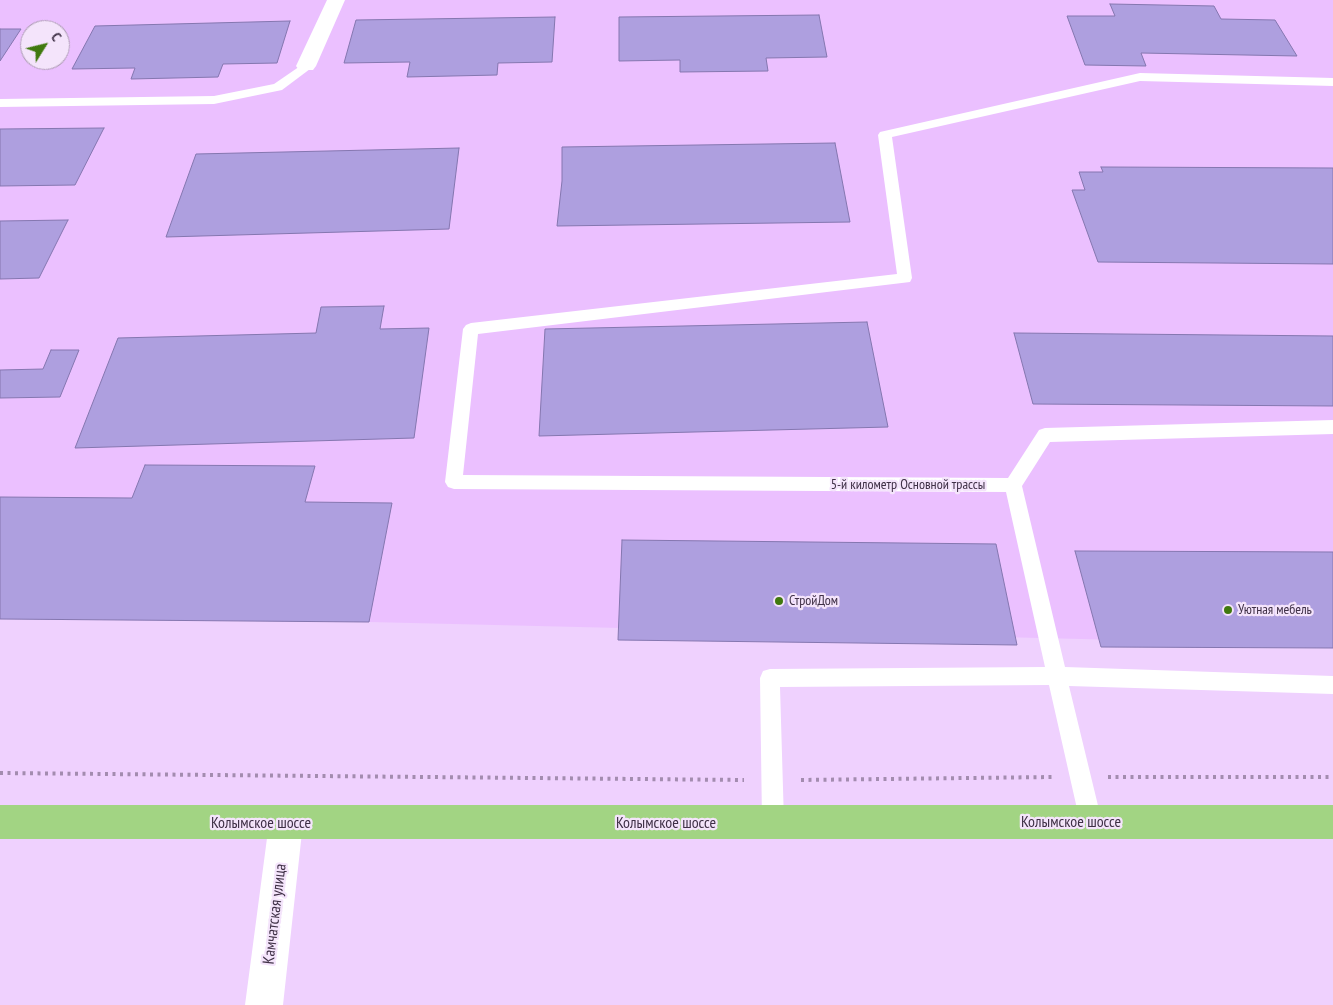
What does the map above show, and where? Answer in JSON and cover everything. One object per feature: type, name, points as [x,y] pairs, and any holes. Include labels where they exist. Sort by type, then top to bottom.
[{"type":"highway","name":"Колымское шоссе","points":[[0,822],[1333,822]]},
{"type":"street","points":[[306,66],[336,0]]},
{"type":"street","name":"Камчатская улица","points":[[264,1005],[286,823]]},
{"type":"lane","points":[[0,103],[214,100],[278,87],[306,66]]},
{"type":"lane","name":"5-й километр Основной трассы","points":[[1013,485],[454,482],[471,329],[905,278],[885,135],[1140,77],[1333,82]]},
{"type":"lane","points":[[1090,822],[1013,485],[1046,435],[1333,427]]},
{"type":"lane","points":[[774,822],[770,678],[1057,676],[1333,685]]},
{"type":"path","points":[[0,773],[773,780],[1333,777]]},
{"type":"shaded area","points":[[0,0],[1333,0],[1333,645],[369,622],[0,618]]},
{"type":"building","points":[[1110,4],[1214,6],[1221,19],[1275,20],[1297,56],[1141,53],[1146,66],[1085,65],[1067,16],[1115,16]]},
{"type":"building","points":[[819,15],[827,57],[766,58],[768,71],[680,72],[680,60],[619,61],[619,17]]},
{"type":"building","points":[[555,17],[552,62],[498,63],[497,75],[407,77],[410,62],[344,63],[356,20]]},
{"type":"building","points":[[290,21],[277,63],[223,64],[218,77],[131,79],[135,68],[72,69],[95,26]]},
{"type":"building","points":[[0,29],[20,29],[20,31],[0,61]]},
{"type":"building","points":[[104,128],[75,185],[0,186],[0,129]]},
{"type":"building","points":[[835,143],[850,222],[557,226],[562,181],[562,147]]},
{"type":"building","points":[[459,148],[449,229],[166,237],[196,154]]},
{"type":"building","points":[[1101,167],[1333,168],[1333,264],[1098,262],[1072,190],[1085,190],[1079,172],[1103,172]]},
{"type":"building","points":[[68,220],[39,278],[0,279],[0,221]]},
{"type":"building","points":[[384,306],[380,329],[429,328],[414,438],[75,448],[118,338],[316,333],[321,307]]},
{"type":"building","points":[[867,322],[888,427],[539,436],[545,329]]},
{"type":"building","points":[[1014,333],[1333,336],[1333,406],[1033,404]]},
{"type":"building","points":[[51,350],[79,350],[60,397],[0,398],[0,370],[43,369]]},
{"type":"building","points":[[145,465],[315,466],[305,502],[392,503],[369,622],[0,619],[0,497],[132,498]]},
{"type":"building","points":[[622,540],[996,544],[1017,645],[618,640]]},
{"type":"building","points":[[1075,551],[1333,552],[1333,648],[1101,647]]},
{"type":"place","name":"СтройДом","points":[[779,601]]},
{"type":"place","name":"Уютная мебель","points":[[1228,610]]}]
